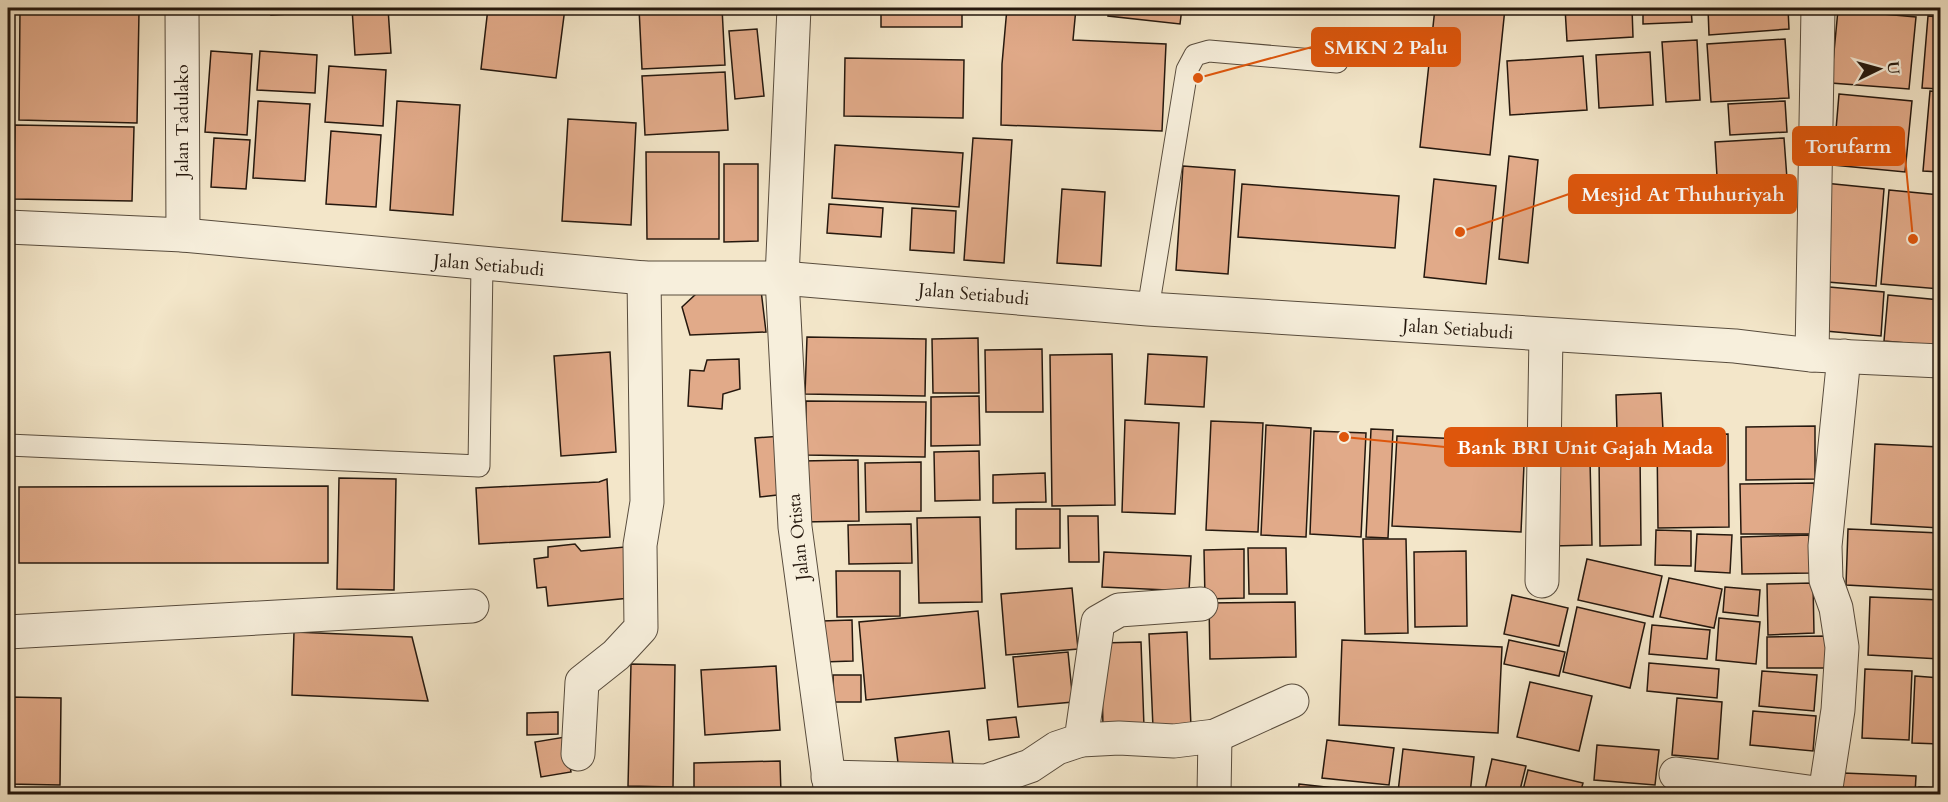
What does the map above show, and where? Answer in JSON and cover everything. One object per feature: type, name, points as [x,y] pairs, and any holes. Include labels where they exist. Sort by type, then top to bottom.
[{"type":"street","name":"Jalan Tadulako","points":[[182,8],[183,235]]},
{"type":"street","name":"Jalan Otista","points":[[794,8],[782,278],[795,527],[830,786]]},
{"type":"street","points":[[1812,355],[1818,8]]},
{"type":"street","name":"Jalan Setiabudi","points":[[8,227],[183,235],[644,278],[782,278],[1148,309],[1735,346],[1812,355],[1941,361]]},
{"type":"street","points":[[578,754],[582,682],[616,655],[641,628],[640,545],[647,502],[644,278]]},
{"type":"street","points":[[1542,581],[1546,335]]},
{"type":"street","points":[[1676,774],[1824,795],[1838,710],[1842,647],[1841,627],[1826,580],[1825,546],[1844,356]]},
{"type":"street","points":[[1081,740],[1098,622],[1119,610],[1201,604]]},
{"type":"street","points":[[8,632],[472,606]]},
{"type":"street","points":[[830,786],[986,782],[1030,766],[1057,748],[1081,740],[1119,738],[1174,741],[1215,736],[1292,701]]},
{"type":"street","points":[[1214,795],[1215,736]]},
{"type":"lane","points":[[1148,309],[1187,70],[1195,55],[1209,51],[1337,62]]},
{"type":"lane","points":[[8,445],[479,466],[482,264]]},
{"type":"building","points":[[271,8],[308,8],[308,13],[271,15]]},
{"type":"building","points":[[352,8],[388,8],[391,53],[355,55]]},
{"type":"building","points":[[488,8],[565,8],[556,78],[481,69]]},
{"type":"building","points":[[639,8],[722,8],[725,65],[642,69]]},
{"type":"building","points":[[881,8],[962,8],[962,27],[881,27]]},
{"type":"building","points":[[1007,8],[1076,8],[1073,40],[1166,44],[1162,131],[1001,125],[1002,64]]},
{"type":"building","points":[[1109,8],[1182,8],[1180,24],[1108,16]]},
{"type":"building","points":[[1435,8],[1505,8],[1490,155],[1420,147]]},
{"type":"building","points":[[1565,8],[1632,8],[1633,37],[1567,41]]},
{"type":"building","points":[[1643,8],[1691,8],[1692,22],[1643,24]]},
{"type":"building","points":[[1708,8],[1788,8],[1789,29],[1709,35]]},
{"type":"building","points":[[20,9],[139,12],[137,123],[19,120]]},
{"type":"building","points":[[1838,10],[1916,17],[1909,89],[1831,83]]},
{"type":"building","points":[[1928,16],[1940,17],[1940,89],[1922,88]]},
{"type":"building","points":[[757,29],[764,96],[735,99],[729,31]]},
{"type":"building","points":[[1785,39],[1789,98],[1711,102],[1707,44]]},
{"type":"building","points":[[1697,40],[1700,100],[1666,102],[1662,42]]},
{"type":"building","points":[[211,51],[252,54],[247,135],[205,132]]},
{"type":"building","points":[[260,51],[317,55],[315,93],[257,90]]},
{"type":"building","points":[[1650,52],[1653,105],[1599,108],[1596,55]]},
{"type":"building","points":[[1583,56],[1587,110],[1510,115],[1507,61]]},
{"type":"building","points":[[845,58],[964,60],[963,118],[844,116]]},
{"type":"building","points":[[329,66],[386,70],[383,126],[325,122]]},
{"type":"building","points":[[725,72],[728,130],[645,135],[642,76]]},
{"type":"building","points":[[1930,91],[1940,92],[1940,172],[1923,171]]},
{"type":"building","points":[[1839,94],[1912,101],[1905,172],[1833,165]]},
{"type":"building","points":[[258,101],[310,104],[305,181],[253,178]]},
{"type":"building","points":[[397,101],[460,105],[453,215],[390,210]]},
{"type":"building","points":[[1785,101],[1787,132],[1730,135],[1728,104]]},
{"type":"building","points":[[568,119],[636,123],[631,225],[562,221]]},
{"type":"building","points":[[15,125],[134,127],[132,201],[13,199]]},
{"type":"building","points":[[331,131],[381,135],[376,207],[326,204]]},
{"type":"building","points":[[214,138],[250,140],[246,189],[211,187]]},
{"type":"building","points":[[973,138],[1012,140],[1004,263],[964,260]]},
{"type":"building","points":[[1784,138],[1789,206],[1719,211],[1715,142]]},
{"type":"building","points":[[835,145],[963,153],[959,207],[832,198]]},
{"type":"building","points":[[646,152],[719,152],[719,239],[647,239]]},
{"type":"building","points":[[1509,156],[1538,160],[1528,263],[1499,259]]},
{"type":"building","points":[[724,164],[758,164],[758,241],[724,242]]},
{"type":"building","points":[[1183,166],[1235,170],[1228,274],[1176,270]]},
{"type":"building","points":[[1434,179],[1496,186],[1486,284],[1424,277]]},
{"type":"building","points":[[1824,183],[1884,189],[1876,286],[1815,281]]},
{"type":"building","points":[[1242,184],[1399,196],[1395,248],[1238,237]]},
{"type":"building","points":[[1062,189],[1105,192],[1101,266],[1057,263]]},
{"type":"building","points":[[1889,190],[1940,195],[1940,289],[1881,284]]},
{"type":"building","points":[[829,204],[883,208],[881,237],[827,233]]},
{"type":"building","points":[[912,208],[956,211],[954,253],[910,250]]},
{"type":"building","points":[[1818,286],[1884,292],[1881,336],[1814,330]]},
{"type":"building","points":[[761,290],[766,332],[690,335],[682,307],[696,294]]},
{"type":"building","points":[[1888,295],[1940,300],[1940,346],[1884,341]]},
{"type":"building","points":[[807,337],[926,339],[925,396],[805,394]]},
{"type":"building","points":[[978,338],[979,393],[933,393],[932,339]]},
{"type":"building","points":[[1042,349],[1043,412],[986,412],[985,350]]},
{"type":"building","points":[[610,352],[616,452],[561,456],[554,356]]},
{"type":"building","points":[[1112,354],[1115,505],[1052,506],[1050,355]]},
{"type":"building","points":[[1148,354],[1207,357],[1204,407],[1145,404]]},
{"type":"building","points":[[739,359],[740,389],[723,394],[722,409],[688,406],[690,370],[704,371],[707,360]]},
{"type":"building","points":[[1661,393],[1663,430],[1617,432],[1616,395]]},
{"type":"building","points":[[979,396],[980,445],[931,446],[931,397]]},
{"type":"building","points":[[806,401],[926,402],[925,457],[806,455]]},
{"type":"building","points":[[1125,420],[1179,423],[1175,514],[1122,512]]},
{"type":"building","points":[[1211,421],[1263,423],[1258,532],[1206,530]]},
{"type":"building","points":[[1266,425],[1311,428],[1306,537],[1261,535]]},
{"type":"building","points":[[1815,426],[1815,479],[1746,480],[1746,427]]},
{"type":"building","points":[[1371,429],[1393,430],[1388,538],[1366,537]]},
{"type":"building","points":[[1314,431],[1366,433],[1361,537],[1310,534]]},
{"type":"building","points":[[1728,434],[1729,527],[1658,528],[1657,435]]},
{"type":"building","points":[[782,436],[786,494],[760,497],[755,438]]},
{"type":"building","points":[[1397,436],[1525,442],[1521,532],[1392,526]]},
{"type":"building","points":[[1875,444],[1940,447],[1940,528],[1871,524]]},
{"type":"building","points":[[979,451],[980,500],[935,501],[934,452]]},
{"type":"building","points":[[1640,455],[1641,545],[1600,546],[1599,456]]},
{"type":"building","points":[[858,460],[859,521],[802,522],[801,461]]},
{"type":"building","points":[[1590,460],[1592,545],[1553,546],[1552,461]]},
{"type":"building","points":[[921,462],[921,511],[866,512],[865,463]]},
{"type":"building","points":[[1045,473],[1046,502],[993,503],[993,475]]},
{"type":"building","points":[[339,478],[396,479],[394,590],[337,589]]},
{"type":"building","points":[[607,479],[610,537],[479,544],[476,488],[599,482]]},
{"type":"building","points":[[1814,483],[1815,534],[1741,534],[1740,484]]},
{"type":"building","points":[[328,486],[328,563],[19,563],[19,487]]},
{"type":"building","points":[[1016,509],[1060,509],[1060,548],[1016,549]]},
{"type":"building","points":[[1068,516],[1098,516],[1099,562],[1069,562]]},
{"type":"building","points":[[980,517],[982,602],[919,603],[917,518]]},
{"type":"building","points":[[911,524],[912,563],[849,564],[848,525]]},
{"type":"building","points":[[1848,529],[1940,533],[1940,590],[1846,585]]},
{"type":"building","points":[[1656,530],[1691,531],[1691,566],[1655,565]]},
{"type":"building","points":[[1697,534],[1732,535],[1730,573],[1695,571]]},
{"type":"building","points":[[1809,535],[1810,573],[1742,574],[1741,537]]},
{"type":"building","points":[[1363,539],[1406,539],[1408,633],[1365,634]]},
{"type":"building","points":[[575,544],[581,551],[625,547],[630,598],[548,606],[546,587],[537,588],[534,559],[548,557],[548,547]]},
{"type":"building","points":[[1248,548],[1286,548],[1287,594],[1249,594]]},
{"type":"building","points":[[1244,549],[1244,598],[1205,599],[1204,550]]},
{"type":"building","points":[[1466,551],[1467,626],[1415,627],[1414,552]]},
{"type":"building","points":[[1104,552],[1191,556],[1189,591],[1102,587]]},
{"type":"building","points":[[1587,559],[1662,576],[1653,617],[1578,600]]},
{"type":"building","points":[[836,571],[900,571],[900,616],[837,617]]},
{"type":"building","points":[[1669,578],[1722,589],[1714,628],[1660,617]]},
{"type":"building","points":[[1813,583],[1814,633],[1768,635],[1767,584]]},
{"type":"building","points":[[1725,587],[1760,590],[1758,616],[1723,612]]},
{"type":"building","points":[[1072,588],[1078,649],[1006,655],[1001,594]]},
{"type":"building","points":[[1512,595],[1568,608],[1559,646],[1504,634]]},
{"type":"building","points":[[1870,597],[1940,600],[1940,659],[1868,655]]},
{"type":"building","points":[[1295,602],[1296,657],[1210,659],[1209,603]]},
{"type":"building","points":[[1577,607],[1645,623],[1630,688],[1563,672]]},
{"type":"building","points":[[978,611],[985,688],[866,700],[859,622]]},
{"type":"building","points":[[1719,618],[1760,622],[1756,664],[1716,660]]},
{"type":"building","points":[[852,620],[853,661],[822,662],[822,621]]},
{"type":"building","points":[[1652,625],[1710,630],[1707,659],[1649,654]]},
{"type":"building","points":[[294,632],[412,637],[428,701],[292,695]]},
{"type":"building","points":[[1187,632],[1191,727],[1153,728],[1149,634]]},
{"type":"building","points":[[1826,636],[1827,668],[1767,668],[1767,637]]},
{"type":"building","points":[[1342,640],[1502,647],[1498,733],[1339,725]]},
{"type":"building","points":[[1509,640],[1565,652],[1559,676],[1504,664]]},
{"type":"building","points":[[1141,642],[1144,727],[1103,727],[1101,643]]},
{"type":"building","points":[[1068,652],[1073,702],[1018,707],[1013,657]]},
{"type":"building","points":[[1649,663],[1719,669],[1717,698],[1647,691]]},
{"type":"building","points":[[631,664],[675,665],[673,787],[628,786]]},
{"type":"building","points":[[776,666],[780,730],[705,735],[701,670]]},
{"type":"building","points":[[1865,669],[1912,671],[1909,740],[1862,738]]},
{"type":"building","points":[[1762,671],[1817,675],[1814,711],[1759,706]]},
{"type":"building","points":[[833,675],[861,675],[861,702],[834,702]]},
{"type":"building","points":[[1915,676],[1940,678],[1940,744],[1912,743]]},
{"type":"building","points":[[1530,682],[1592,696],[1579,751],[1517,737]]},
{"type":"building","points":[[8,697],[61,698],[60,785],[8,784]]},
{"type":"building","points":[[1677,698],[1722,702],[1718,759],[1672,755]]},
{"type":"building","points":[[1753,711],[1816,716],[1813,751],[1750,745]]},
{"type":"building","points":[[558,712],[558,734],[527,735],[527,713]]},
{"type":"building","points":[[1016,717],[1019,737],[989,740],[987,720]]},
{"type":"building","points":[[949,731],[953,764],[899,771],[895,738]]},
{"type":"building","points":[[565,737],[571,772],[541,777],[535,742]]},
{"type":"building","points":[[1327,740],[1394,748],[1389,785],[1322,778]]},
{"type":"building","points":[[1597,745],[1659,750],[1655,785],[1594,780]]},
{"type":"building","points":[[1403,749],[1474,757],[1470,794],[1398,792]]},
{"type":"building","points":[[1492,759],[1526,766],[1519,794],[1484,794]]},
{"type":"building","points":[[780,761],[781,794],[694,794],[694,763]]},
{"type":"building","points":[[1528,770],[1583,783],[1580,794],[1522,794]]},
{"type":"building","points":[[1843,773],[1916,776],[1915,794],[1842,794]]},
{"type":"building","points":[[1299,784],[1370,792],[1370,794],[1298,794]]},
{"type":"building","points":[[1919,787],[1940,788],[1940,794],[1919,794]]},
{"type":"place","name":"SMKN 2 Palu","points":[[1198,78]]},
{"type":"place","name":"Mesjid At Thuhuriyah","points":[[1460,232]]},
{"type":"place","name":"Torufarm","points":[[1913,239]]},
{"type":"place","name":"Bank BRI Unit Gajah Mada","points":[[1344,437]]}]
